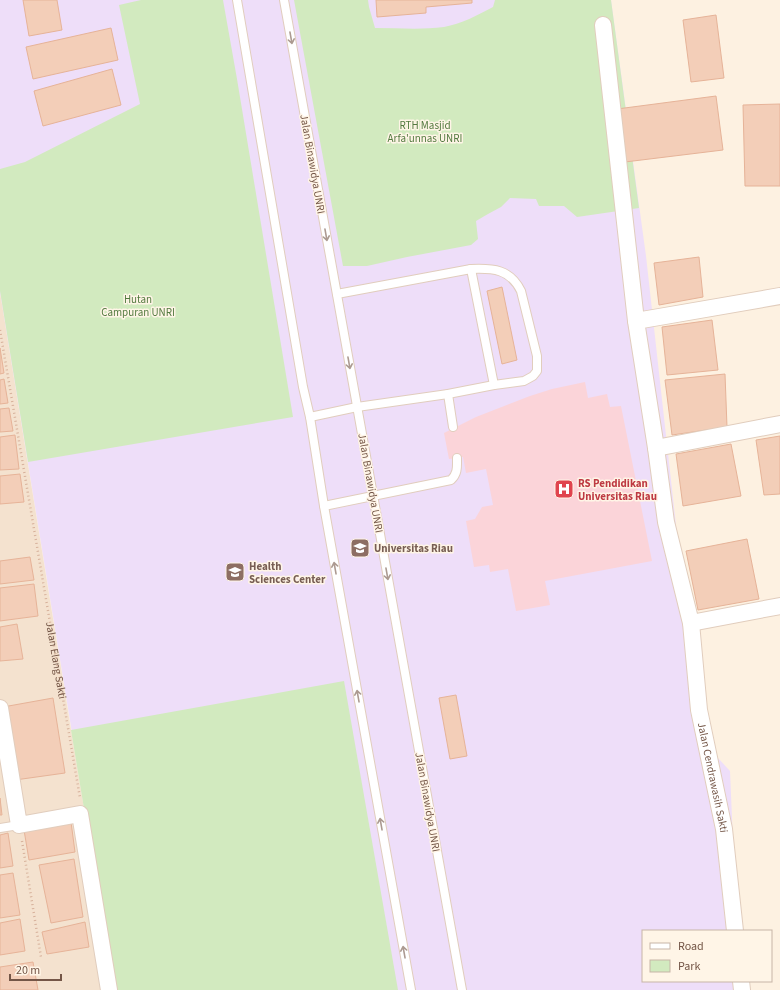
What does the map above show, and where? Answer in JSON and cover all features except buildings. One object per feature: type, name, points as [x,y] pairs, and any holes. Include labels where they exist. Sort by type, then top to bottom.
[{"type":"street","name":"Jalan Cendrawasih Sakti","points":[[603,25],[636,322],[666,522],[691,624],[699,710],[724,829],[735,930]]},
{"type":"street","points":[[636,322],[780,296]]},
{"type":"street","points":[[656,448],[780,424]]},
{"type":"street","points":[[691,624],[780,606]]},
{"type":"street","points":[[0,708],[19,825],[80,814],[109,990]]},
{"type":"lane","points":[[237,0],[310,417],[324,506],[411,990]]},
{"type":"lane","name":"Jalan Binawidya UNRI","points":[[284,0],[462,990]]},
{"type":"lane","points":[[310,417],[357,407],[524,381],[533,376],[537,371],[537,356],[521,291],[511,277],[498,270],[487,268],[471,269],[337,294]]},
{"type":"lane","points":[[471,269],[494,385]]},
{"type":"lane","points":[[448,394],[453,427]]},
{"type":"lane","points":[[324,506],[451,480],[457,473],[457,458]]},
{"type":"lane","points":[[0,828],[19,825]]},
{"type":"path","name":"Jalan Elang Sakti","points":[[0,330],[80,799],[80,814]]},
{"type":"path","points":[[19,825],[42,957]]},
{"type":"shaded area","name":"Universitas Riau","points":[[0,0],[611,0],[646,256],[688,633],[702,738],[730,771],[735,889],[739,930],[642,930],[642,982],[742,982],[743,990],[114,990],[0,292]]},
{"type":"shaded area","points":[[0,292],[71,730],[114,990],[0,990]]},
{"type":"shaded area","name":"RS Pendidikan Universitas Riau","points":[[585,382],[588,398],[607,394],[610,407],[621,406],[652,561],[545,581],[550,605],[516,611],[508,569],[490,572],[489,565],[474,567],[466,521],[475,519],[482,507],[493,505],[486,469],[466,473],[463,457],[449,459],[444,433],[476,417],[530,396],[552,389]]},
{"type":"green space","name":"Hutan Campuran UNRI","points":[[141,0],[223,0],[293,417],[28,462],[0,291],[0,169],[25,162],[140,104],[119,5]]},
{"type":"green space","name":"RTH Masjid Arfa'unnas UNRI","points":[[294,0],[368,0],[375,28],[418,29],[450,26],[493,7],[495,0],[611,0],[639,208],[577,217],[564,206],[539,206],[536,199],[510,198],[501,207],[476,221],[478,239],[471,245],[367,266],[343,266]]},
{"type":"green space","points":[[344,681],[398,990],[114,990],[71,730]]},
{"type":"place","name":"RS Pendidikan Universitas Riau","points":[[564,489]]},
{"type":"place","name":"Universitas Riau","points":[[360,548]]},
{"type":"place","name":"Health Sciences Center","points":[[235,572]]}]
